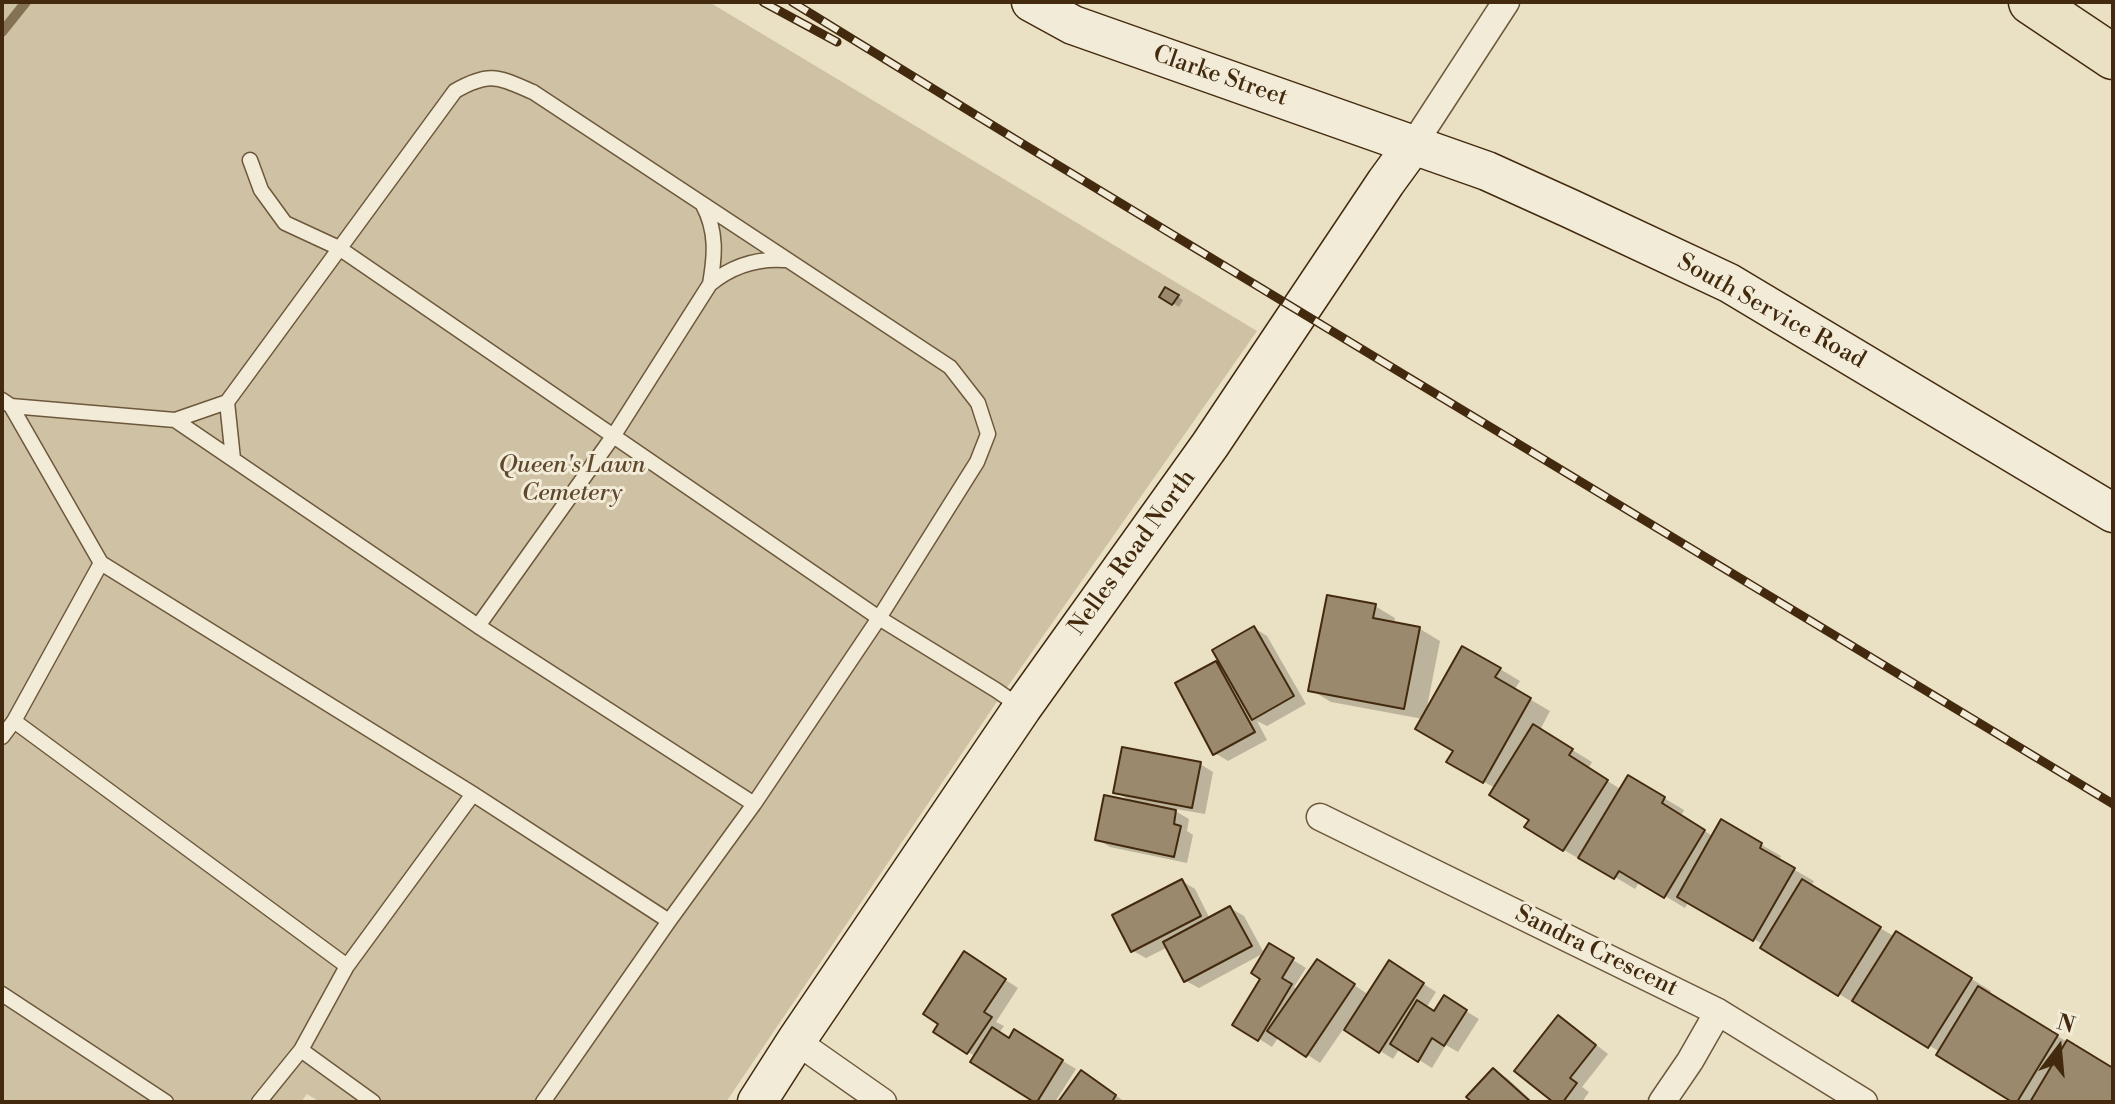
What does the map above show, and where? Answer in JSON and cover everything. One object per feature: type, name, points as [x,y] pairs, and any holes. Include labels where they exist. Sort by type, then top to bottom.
[{"type":"highway","points":[[2031,2],[2113,57]]},
{"type":"street","name":"Clarke Street","points":[[1031,2],[1073,25],[1413,145]]},
{"type":"street","name":"Nelles Road North","points":[[757,1102],[1022,708],[1210,445],[1506,2]]},
{"type":"street","name":"South Service Road","points":[[1413,145],[1487,171],[1729,283],[2113,513]]},
{"type":"street","name":"Sandra Crescent","points":[[1320,817],[1718,1012],[1864,1102]]},
{"type":"street","points":[[1662,1102],[1718,1012]]},
{"type":"street","points":[[796,1041],[883,1102]]},
{"type":"lane","points":[[6,403],[175,420],[227,402],[455,91],[476,79],[503,79],[533,92],[950,367],[978,403],[988,434],[977,462],[879,618],[754,804],[543,1102]]},
{"type":"lane","points":[[250,160],[261,190],[285,223],[339,248],[879,618],[1022,708]]},
{"type":"lane","points":[[703,204],[710,218],[714,245],[710,284]]},
{"type":"lane","points":[[478,626],[614,435],[710,284],[725,272],[750,263],[772,259],[789,261]]},
{"type":"lane","points":[[227,402],[233,459]]},
{"type":"lane","points":[[6,403],[101,563],[473,794],[669,921]]},
{"type":"lane","points":[[175,420],[478,626],[754,804]]},
{"type":"lane","points":[[2,737],[14,721],[101,563]]},
{"type":"lane","points":[[14,721],[347,966]]},
{"type":"lane","points":[[259,1102],[301,1050],[347,966],[473,794]]},
{"type":"lane","points":[[2,994],[166,1102]]},
{"type":"lane","points":[[301,1050],[373,1102]]},
{"type":"green space","name":"Queen's Lawn Cemetery","points":[[2,2],[709,2],[1257,331],[994,706],[726,1102],[320,1102],[307,1094],[301,1102],[2,1102]]},
{"type":"building","points":[[1165,287],[1179,295],[1172,305],[1159,297]]},
{"type":"building","points":[[1327,595],[1376,604],[1373,618],[1420,627],[1404,709],[1308,691]]},
{"type":"building","points":[[1254,626],[1294,696],[1252,720],[1212,650]]},
{"type":"building","points":[[1462,646],[1501,668],[1495,677],[1531,698],[1483,783],[1446,762],[1453,751],[1415,729]]},
{"type":"building","points":[[1216,661],[1255,732],[1213,755],[1175,683]]},
{"type":"building","points":[[1533,724],[1573,749],[1569,755],[1608,780],[1563,851],[1524,827],[1529,820],[1489,795]]},
{"type":"building","points":[[1122,747],[1201,762],[1192,808],[1113,793]]},
{"type":"building","points":[[1628,775],[1665,797],[1662,803],[1705,830],[1664,898],[1619,871],[1614,879],[1578,858]]},
{"type":"building","points":[[1104,795],[1176,810],[1174,824],[1181,826],[1174,857],[1095,840]]},
{"type":"building","points":[[1721,819],[1762,843],[1760,848],[1795,868],[1753,941],[1677,897]]},
{"type":"building","points":[[1182,879],[1201,916],[1131,952],[1112,915]]},
{"type":"building","points":[[1802,879],[1881,927],[1838,996],[1760,948]]},
{"type":"building","points":[[1230,906],[1252,946],[1184,982],[1163,942]]},
{"type":"building","points":[[1896,931],[1972,978],[1928,1048],[1852,1001]]},
{"type":"building","points":[[1269,943],[1294,958],[1282,978],[1292,984],[1258,1041],[1232,1025],[1260,979],[1251,973]]},
{"type":"building","points":[[964,951],[1006,979],[984,1012],[992,1017],[967,1054],[933,1032],[938,1024],[923,1014]]},
{"type":"building","points":[[1317,959],[1355,984],[1306,1057],[1267,1031]]},
{"type":"building","points":[[1389,960],[1424,983],[1379,1053],[1344,1030]]},
{"type":"building","points":[[1978,986],[2058,1035],[2017,1102],[2012,1102],[1936,1055]]},
{"type":"building","points":[[1444,995],[1467,1010],[1444,1046],[1432,1038],[1418,1062],[1390,1044],[1417,1000],[1434,1011]]},
{"type":"building","points":[[1558,1015],[1596,1045],[1570,1078],[1577,1083],[1563,1102],[1553,1102],[1514,1071]]},
{"type":"building","points":[[992,1027],[1009,1038],[1014,1029],[1063,1060],[1037,1102],[970,1062]]},
{"type":"building","points":[[2067,1040],[2113,1068],[2113,1102],[2030,1102]]},
{"type":"building","points":[[1493,1068],[1531,1102],[1472,1102],[1466,1097]]},
{"type":"building","points":[[1081,1070],[1116,1095],[1115,1102],[1058,1102]]},
{"type":"waterway","points":[[2,32],[26,2]]},
{"type":"railway","points":[[763,2],[837,42]]},
{"type":"railway","points":[[792,2],[2113,804]]}]
